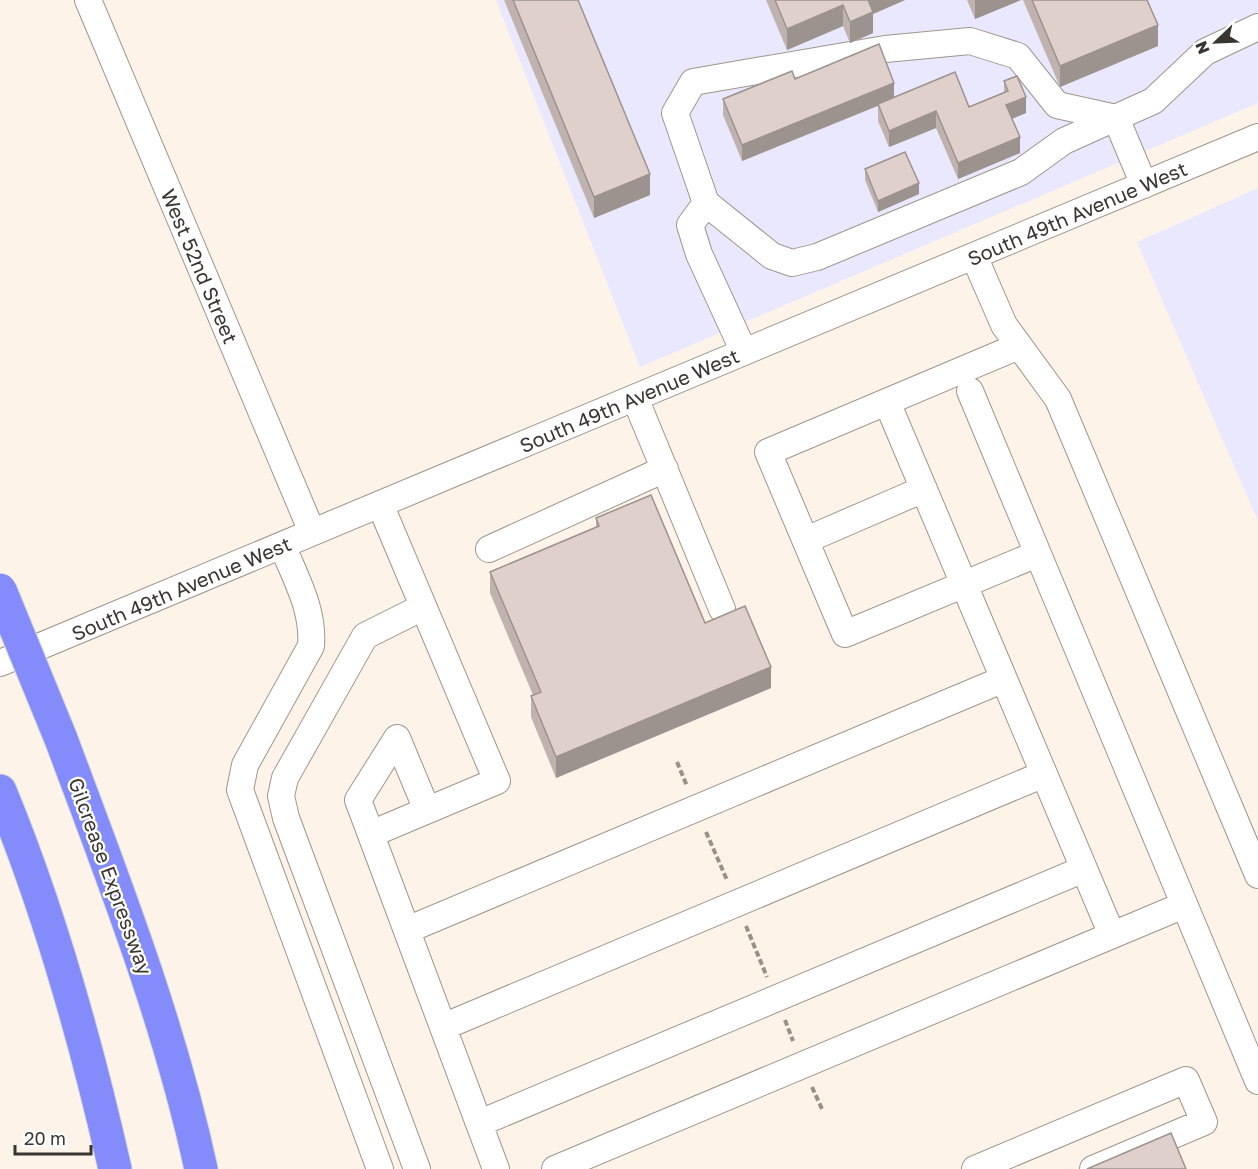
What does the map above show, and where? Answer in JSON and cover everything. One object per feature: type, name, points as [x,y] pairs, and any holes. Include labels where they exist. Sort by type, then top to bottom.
[{"type":"highway","name":"Gilcrease Expressway","points":[[0,590],[61,739],[143,957],[172,1052],[201,1169]]},
{"type":"highway","points":[[0,790],[33,880],[70,998],[115,1169]]},
{"type":"street","name":"West 52nd Street","points":[[88,0],[312,532]]},
{"type":"street","points":[[1116,118],[1057,105],[1018,56],[970,41],[885,49],[693,82],[675,113],[706,202],[772,256],[792,263],[817,257],[1021,172],[1064,141],[1116,118],[1153,101],[1205,52],[1258,27]]},
{"type":"street","points":[[1116,118],[1144,185]]},
{"type":"street","name":"South 49th Avenue West","points":[[0,663],[1258,137]]},
{"type":"street","points":[[706,202],[690,225],[699,254],[744,352]]},
{"type":"street","points":[[974,256],[1004,325],[1058,399],[1258,875]]},
{"type":"street","points":[[1019,346],[768,452],[845,634],[1037,554]]},
{"type":"street","points":[[970,391],[1258,1081]]},
{"type":"street","points":[[635,398],[722,609]]},
{"type":"street","points":[[887,402],[1112,935]]},
{"type":"street","points":[[489,549],[664,469]]},
{"type":"street","points":[[806,540],[924,489]]},
{"type":"street","points":[[371,834],[497,781],[380,504]]},
{"type":"street","points":[[282,545],[313,625],[311,646],[245,765],[240,790],[380,1169]]},
{"type":"street","points":[[417,1169],[286,818],[281,796],[285,778],[365,636],[423,607]]},
{"type":"street","points":[[407,930],[1004,679]]},
{"type":"street","points":[[427,810],[397,738],[358,800],[496,1169]]},
{"type":"street","points":[[443,1027],[1044,774]]},
{"type":"street","points":[[480,1124],[1084,869]]},
{"type":"street","points":[[555,1169],[586,1163],[803,1065],[1184,905]]},
{"type":"street","points":[[975,1169],[1186,1080],[1204,1122],[1093,1169]]},
{"type":"path","points":[[677,762],[822,1109]]},
{"type":"shaded area","points":[[496,0],[1258,0],[1258,103],[640,367]]},
{"type":"shaded area","points":[[1258,188],[1258,521],[1137,242]]},
{"type":"building","points":[[513,0],[578,0],[650,174],[594,197]]},
{"type":"building","points":[[775,0],[868,0],[873,12],[850,22],[843,5],[787,29]]},
{"type":"building","points":[[1032,0],[1147,0],[1158,25],[1060,66]]},
{"type":"building","points":[[879,44],[894,83],[742,145],[723,99],[792,71],[795,79]]},
{"type":"building","points":[[955,72],[969,107],[1008,91],[1004,81],[1017,76],[1026,97],[1006,105],[1020,137],[958,163],[936,111],[889,131],[878,104]]},
{"type":"building","points":[[905,152],[919,183],[878,201],[865,169]]},
{"type":"building","points":[[651,495],[705,623],[745,606],[771,667],[556,757],[531,696],[541,692],[490,572],[599,526],[596,518]]},
{"type":"building","points":[[1171,1133],[1186,1169],[1087,1169]]}]
